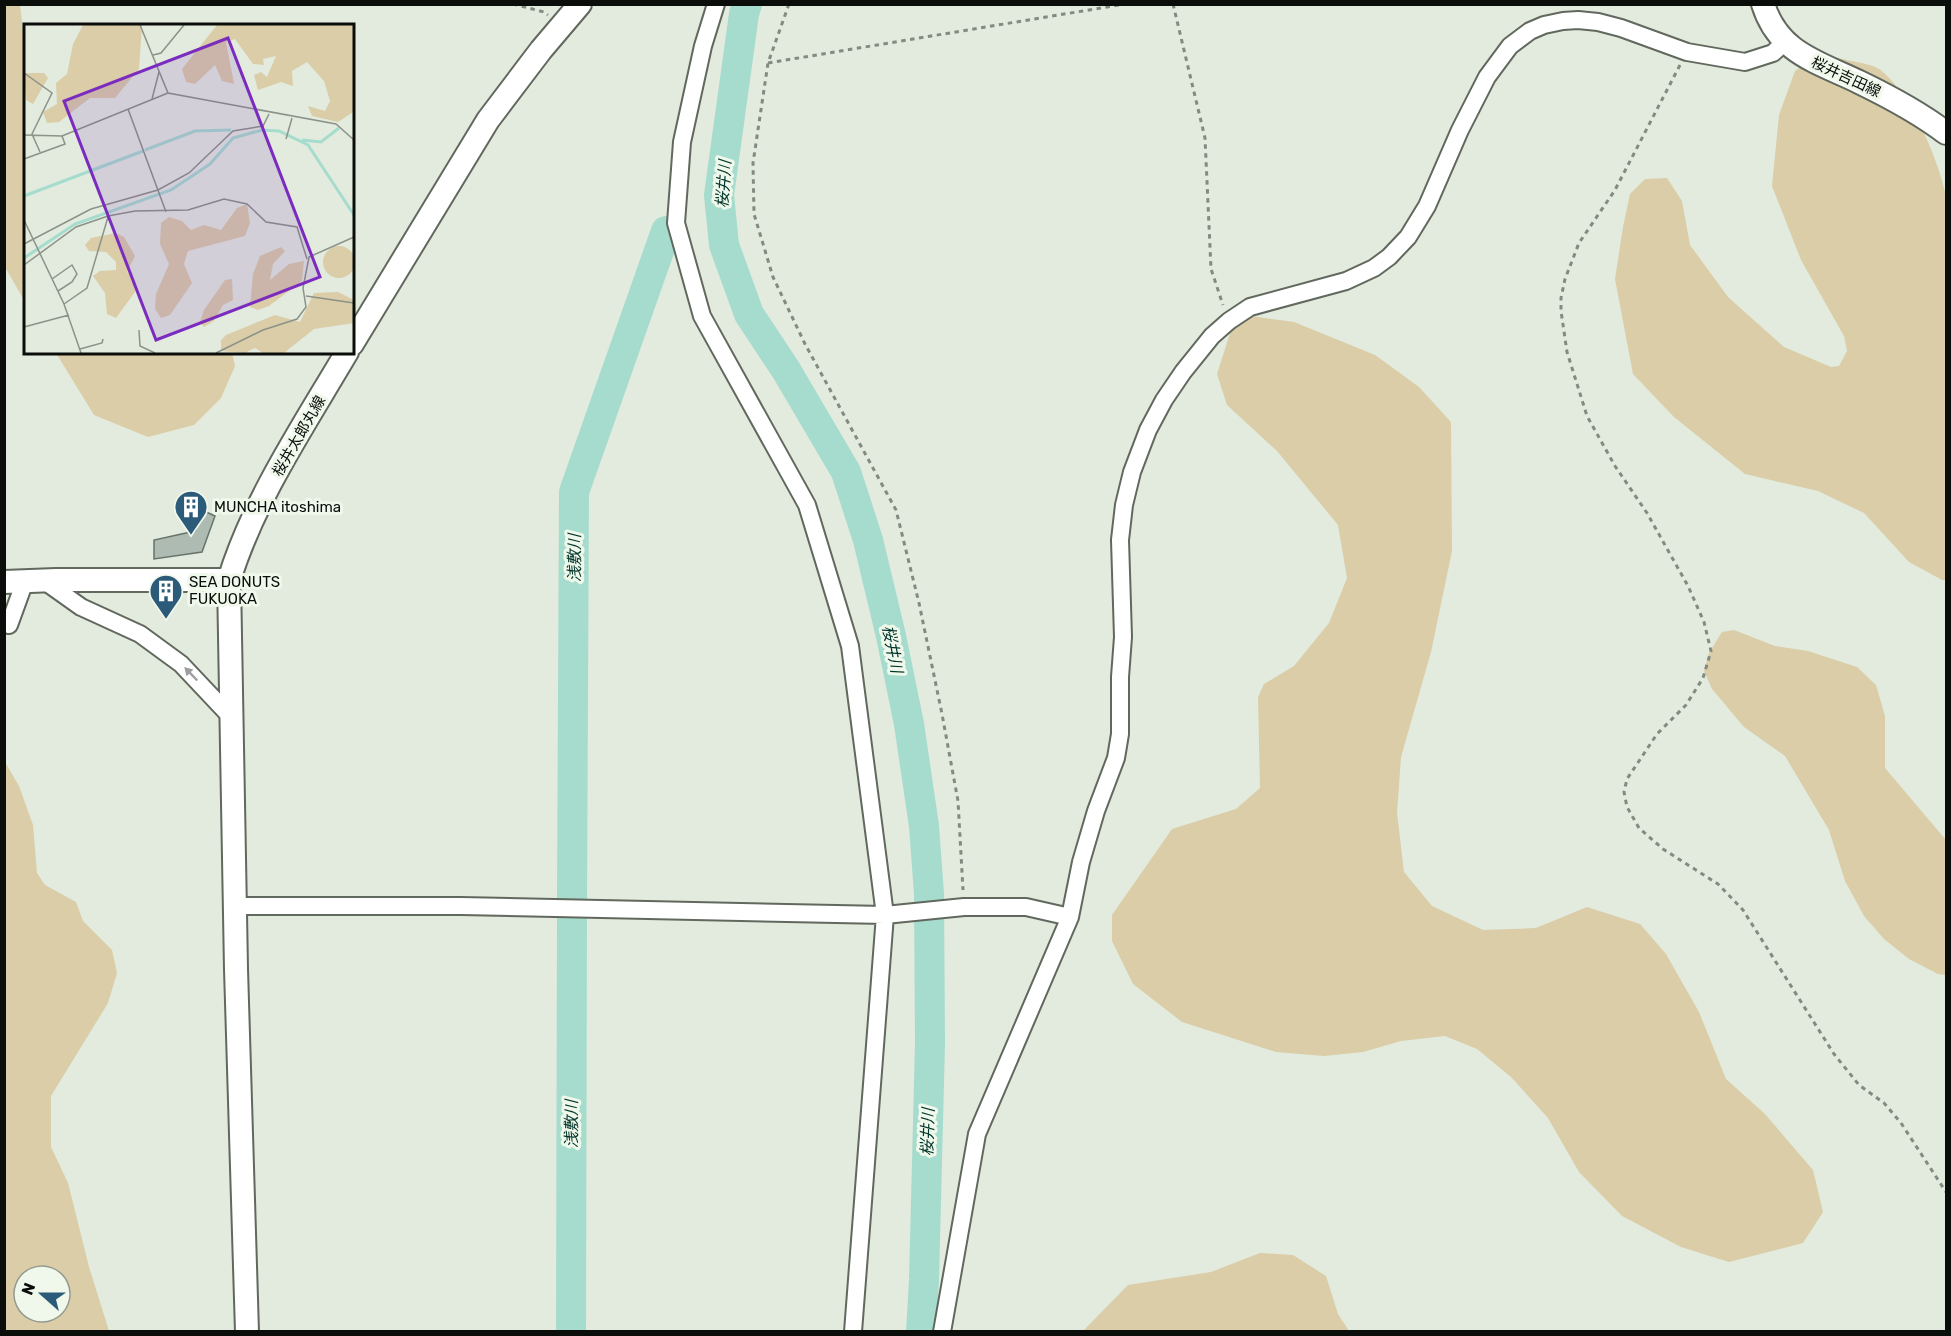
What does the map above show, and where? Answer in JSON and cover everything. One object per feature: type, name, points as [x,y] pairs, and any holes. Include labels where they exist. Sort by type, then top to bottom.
[{"type":"main road","points":[[354,341],[488,120],[580,4]]},
{"type":"main road","name":"桜井吉田線","points":[[1763,4],[1772,28],[1804,57],[1899,102],[1947,133]]},
{"type":"main road","name":"桜井太郎丸線","points":[[247,1332],[234,906],[230,580],[240,545],[261,503],[346,354]]},
{"type":"main road","points":[[24,581],[230,580]]},
{"type":"street","points":[[716,4],[703,46],[682,142],[676,223],[702,316],[807,505],[850,646],[893,914],[853,1332]]},
{"type":"street","points":[[942,1332],[977,1134],[1070,917],[1081,862],[1096,811],[1116,758],[1120,734],[1123,637],[1120,540],[1124,505],[1132,472],[1148,430],[1164,400],[1212,336],[1250,307],[1346,281],[1389,258],[1407,237],[1427,206],[1460,130],[1487,77],[1510,45],[1530,31],[1563,21],[1588,21],[1622,28],[1687,52],[1745,62],[1773,53],[1785,42]]},
{"type":"street","points":[[9,625],[24,581],[140,634],[181,664],[231,717]]},
{"type":"street","points":[[234,906],[460,906],[893,914],[964,907],[1026,907],[1070,917]]},
{"type":"path","points":[[513,4],[544,12],[561,26]]},
{"type":"path","points":[[789,4],[768,63],[753,163],[754,214],[773,277],[805,344],[896,510],[920,603],[958,801],[964,907]]},
{"type":"path","points":[[768,63],[1125,4]]},
{"type":"path","points":[[1173,4],[1205,138],[1211,269],[1229,321]]},
{"type":"path","points":[[1687,52],[1615,190],[1578,243],[1561,298],[1567,352],[1587,416],[1615,466],[1647,513],[1688,586],[1704,622],[1711,651],[1703,678],[1686,705],[1657,734],[1627,779],[1624,792],[1627,807],[1639,828],[1663,849],[1718,884],[1743,910],[1834,1054],[1859,1085],[1884,1102],[1901,1123],[1947,1192]]},
{"type":"shaded area","points":[[5,4],[20,5],[24,30],[24,300],[5,267]]},
{"type":"shaded area","points":[[1838,58],[1879,69],[1901,93],[1912,109],[1930,146],[1946,196],[1946,580],[1909,562],[1864,513],[1818,491],[1745,474],[1674,417],[1633,374],[1615,279],[1623,227],[1630,194],[1645,179],[1667,178],[1682,201],[1690,245],[1728,297],[1784,347],[1831,367],[1839,366],[1847,351],[1844,336],[1801,260],[1772,186],[1779,115],[1795,71],[1810,60]]},
{"type":"shaded area","points":[[1251,316],[1294,322],[1375,355],[1419,387],[1451,422],[1452,551],[1431,652],[1401,757],[1397,813],[1404,872],[1432,906],[1483,930],[1536,928],[1587,907],[1640,924],[1666,954],[1699,1012],[1726,1079],[1765,1114],[1813,1170],[1823,1212],[1803,1243],[1729,1262],[1681,1247],[1622,1216],[1579,1172],[1548,1118],[1511,1077],[1477,1049],[1445,1036],[1401,1041],[1363,1052],[1324,1056],[1276,1052],[1182,1022],[1133,984],[1112,941],[1112,915],[1172,829],[1236,809],[1260,788],[1258,697],[1264,684],[1294,666],[1329,623],[1347,578],[1338,525],[1277,451],[1227,405],[1217,374],[1233,324]]},
{"type":"shaded area","points":[[57,354],[232,354],[235,366],[221,398],[194,425],[148,437],[94,415]]},
{"type":"shaded area","points":[[1734,630],[1775,646],[1808,651],[1857,667],[1876,685],[1885,716],[1885,768],[1946,840],[1946,975],[1938,974],[1909,959],[1884,939],[1864,916],[1845,881],[1829,830],[1785,756],[1744,727],[1712,689],[1704,671],[1709,653],[1722,632]]},
{"type":"shaded area","points":[[5,762],[19,786],[33,825],[37,873],[45,885],[76,902],[83,921],[112,950],[117,973],[108,1003],[51,1096],[51,1147],[68,1183],[89,1267],[109,1331],[5,1331]]},
{"type":"shaded area","points":[[1260,1253],[1293,1255],[1326,1276],[1338,1314],[1349,1331],[1083,1331],[1128,1285],[1211,1272]]},
{"type":"building","name":"MUNCHA itoshima","points":[[204,511],[215,516],[202,552],[154,559],[154,540],[195,531]]},
{"type":"waterway","name":"桜井川","points":[[747,4],[719,195],[724,245],[749,314],[786,370],[846,472],[868,540],[891,636],[909,724],[924,826],[929,894],[930,1043],[921,1332]]},
{"type":"waterway","name":"浅敷川","points":[[572,901],[574,492],[666,231]]},
{"type":"waterway","name":"浅敷川","points":[[571,1332],[572,917]]},
{"type":"place","name":"MUNCHA itoshima","points":[[191,536]]},
{"type":"place","name":"SEA DONUTS FUKUOKA","points":[[166,620]]}]
